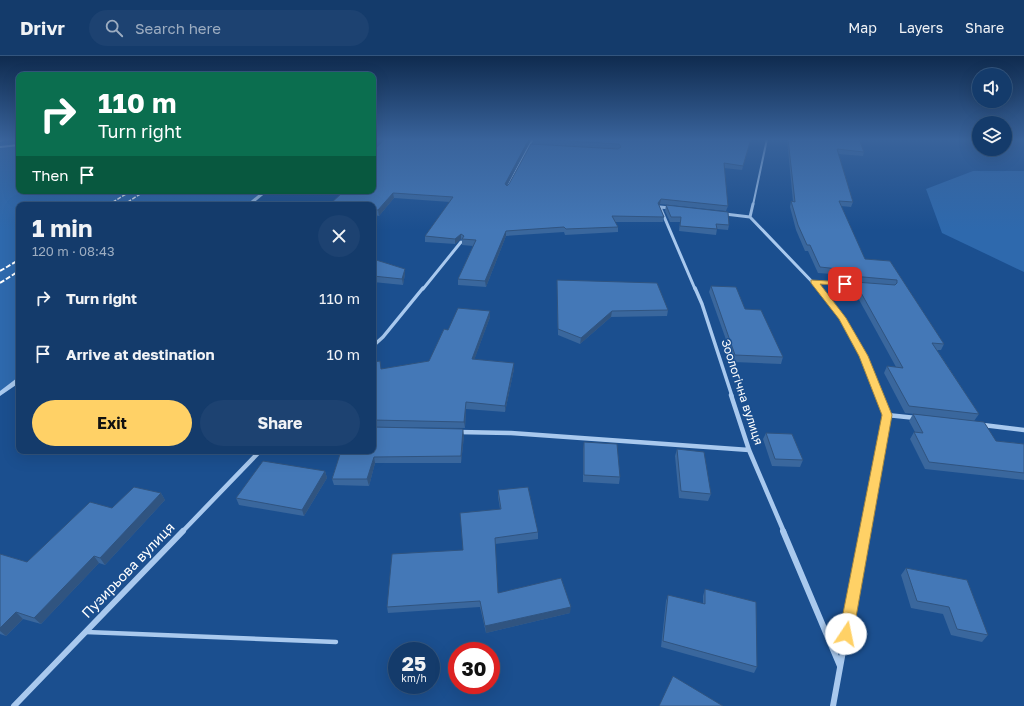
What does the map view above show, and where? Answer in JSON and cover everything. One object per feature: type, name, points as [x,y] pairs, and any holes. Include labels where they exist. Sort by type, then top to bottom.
[{"type":"street","points":[[507,188],[517,169]]},
{"type":"street","points":[[750,217],[760,169]]},
{"type":"street","points":[[252,202],[262,194]]},
{"type":"street","name":"Зоологічна вулиця","points":[[675,209],[660,207],[702,304],[749,450],[840,666]]},
{"type":"street","points":[[720,214],[750,217],[814,282],[842,318],[863,356],[887,415],[833,706]]},
{"type":"street","points":[[376,343],[383,337],[461,242]]},
{"type":"street","points":[[0,394],[16,382]]},
{"type":"street","points":[[887,415],[925,419]]},
{"type":"street","points":[[978,425],[1024,430]]},
{"type":"street","points":[[450,432],[511,433],[749,450]]},
{"type":"street","name":"Пузирьова вулиця","points":[[14,706],[257,454]]},
{"type":"lane","points":[[814,282],[861,286]]},
{"type":"lane","points":[[84,632],[336,642]]},
{"type":"shaded area","points":[[0,169],[16,169],[16,194],[262,194],[252,202],[16,202],[16,382],[0,394]]},
{"type":"shaded area","points":[[973,171],[1024,171],[1024,272],[942,233],[926,189]]},
{"type":"building","points":[[376,169],[513,169],[505,184],[507,186],[517,169],[725,169],[728,206],[661,199],[658,203],[664,217],[612,216],[618,227],[566,229],[564,227],[506,231],[485,281],[458,279],[476,240],[462,239],[464,236],[461,234],[455,239],[425,236],[453,197],[393,193],[378,210],[376,210],[376,202],[332,202],[341,194],[376,194]]},
{"type":"building","points":[[791,169],[843,169],[853,202],[839,201],[865,259],[890,261],[944,344],[932,343],[979,414],[909,406],[887,366],[903,368],[855,282],[895,285],[897,280],[852,276],[848,270],[820,267],[810,245],[807,245],[798,225],[791,201],[795,202]]},
{"type":"building","points":[[666,205],[728,212],[729,225],[716,224],[717,229],[680,226],[681,217],[671,217]]},
{"type":"building","points":[[376,260],[405,269],[402,279],[376,276]]},
{"type":"building","points":[[557,280],[657,283],[668,310],[612,311],[581,338],[558,329]]},
{"type":"building","points":[[711,286],[736,287],[745,309],[761,310],[783,357],[735,355]]},
{"type":"building","points":[[458,308],[490,311],[472,359],[514,363],[505,406],[466,402],[464,422],[376,420],[376,362],[380,361],[381,369],[429,361],[444,329],[448,330]]},
{"type":"building","points":[[913,414],[984,422],[996,441],[1024,444],[1024,473],[929,462],[914,432],[923,433]]},
{"type":"building","points":[[376,427],[463,429],[461,456],[374,457],[367,479],[332,479],[340,454],[376,454]]},
{"type":"building","points":[[766,433],[792,434],[803,460],[775,459]]},
{"type":"building","points":[[584,442],[617,444],[620,477],[584,475]]},
{"type":"building","points":[[677,449],[704,452],[711,494],[681,491]]},
{"type":"building","points":[[263,461],[325,471],[302,510],[236,498]]},
{"type":"building","points":[[134,487],[161,493],[100,558],[94,556],[34,618],[16,612],[0,628],[0,554],[27,562],[90,502],[112,508]]},
{"type":"building","points":[[528,487],[538,532],[495,538],[498,593],[561,578],[571,607],[485,626],[480,601],[387,607],[392,554],[463,550],[460,513],[501,509],[498,490]]},
{"type":"building","points":[[906,568],[967,580],[988,635],[957,629],[949,607],[917,601]]},
{"type":"building","points":[[705,589],[756,602],[757,667],[663,641],[668,595],[705,604]]},
{"type":"building","points":[[673,676],[723,706],[659,706]]},
{"type":"railway","points":[[113,202],[126,194]]},
{"type":"railway","points":[[128,202],[140,194]]},
{"type":"railway","points":[[0,271],[16,262]]},
{"type":"railway","points":[[0,283],[16,273]]},
{"type":"route","points":[[845,284],[814,282],[842,318],[863,356],[887,415],[846,634]]}]
